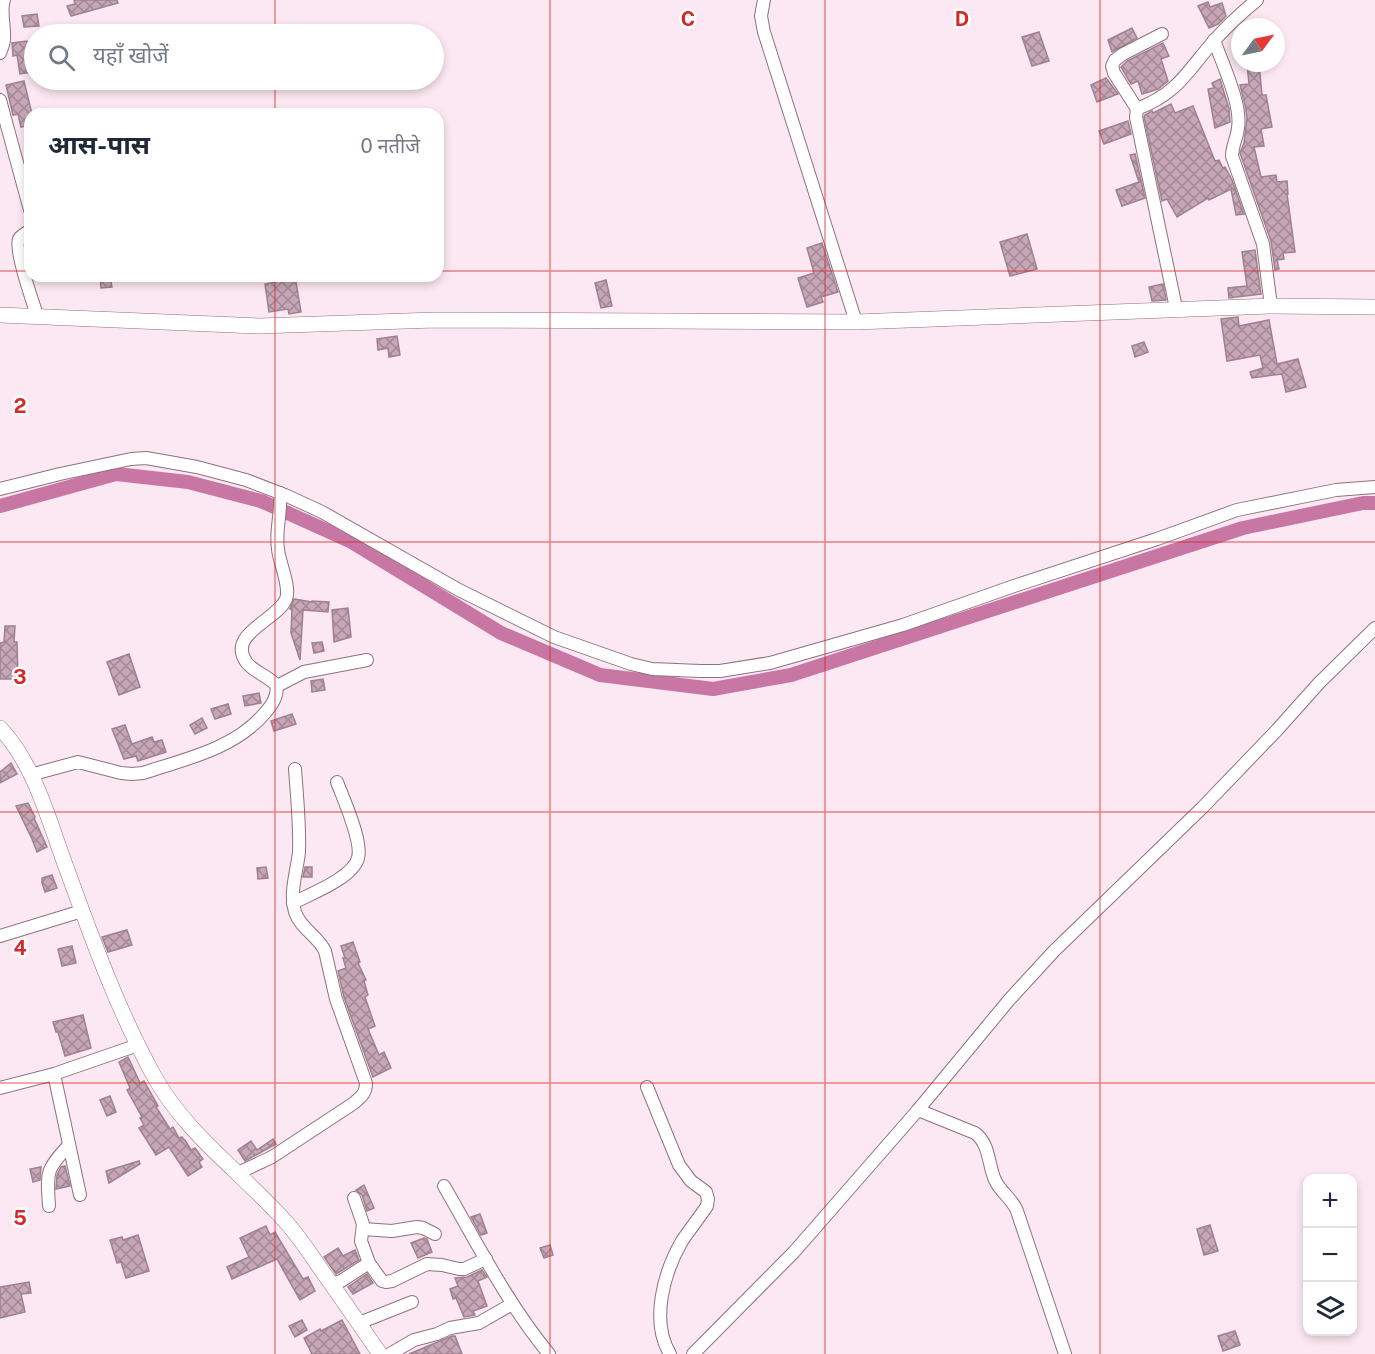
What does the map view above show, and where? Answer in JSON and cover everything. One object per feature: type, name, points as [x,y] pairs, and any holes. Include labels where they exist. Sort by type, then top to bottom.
[{"type":"street","points":[[0,53],[4,41],[0,9],[4,0]]},
{"type":"street","points":[[764,0],[761,16],[764,32],[856,322]]},
{"type":"street","points":[[1137,109],[1171,92],[1214,40],[1257,0]]},
{"type":"street","points":[[1162,34],[1123,54],[1115,60],[1112,66],[1114,74],[1137,109],[1136,117],[1176,308]]},
{"type":"street","points":[[1214,40],[1236,98],[1239,114],[1232,156],[1263,244],[1271,306]]},
{"type":"street","points":[[0,100],[24,188]]},
{"type":"street","points":[[24,234],[18,241],[24,272]]},
{"type":"street","points":[[27,282],[37,315]]},
{"type":"street","points":[[0,315],[259,326],[435,320],[856,322],[1176,308],[1375,307]]},
{"type":"street","points":[[0,489],[98,465],[146,458],[197,467],[246,480],[322,512],[459,590],[554,637],[652,669],[720,671],[770,663],[903,625],[1237,510],[1336,490],[1375,487]]},
{"type":"street","points":[[30,775],[78,762],[115,772],[143,773],[223,744],[245,733],[256,723],[274,702],[277,686],[249,665],[242,649],[244,641],[282,606],[287,597],[277,548],[280,496]]},
{"type":"street","points":[[693,1354],[794,1252],[918,1110],[1009,999],[1054,951],[1202,808],[1319,683],[1375,628]]},
{"type":"street","points":[[277,686],[304,672],[367,660]]},
{"type":"street","points":[[0,728],[16,746],[35,783],[112,991],[155,1078],[174,1108],[193,1130],[286,1222],[380,1354]]},
{"type":"street","points":[[238,1173],[272,1157],[354,1103],[366,1090],[366,1083],[336,999],[325,951],[318,939],[298,920],[293,903],[299,838],[295,769]]},
{"type":"street","points":[[293,903],[340,878],[348,872],[358,858],[359,848],[356,837],[337,782]]},
{"type":"street","points":[[0,936],[82,910]]},
{"type":"street","points":[[0,1088],[54,1074],[138,1045]]},
{"type":"street","points":[[54,1074],[80,1195]]},
{"type":"street","points":[[647,1087],[679,1165],[691,1181],[706,1192],[708,1199],[707,1206],[682,1242],[672,1263],[661,1303],[661,1332],[670,1354]]},
{"type":"street","points":[[918,1110],[981,1137],[995,1181],[1014,1203],[1065,1354]]},
{"type":"street","points":[[49,1206],[50,1168],[69,1145]]},
{"type":"street","points":[[444,1186],[513,1304],[549,1354]]},
{"type":"street","points":[[354,1198],[362,1218],[362,1240],[369,1263],[382,1281],[386,1282],[427,1264],[464,1269],[486,1258]]},
{"type":"street","points":[[363,1229],[392,1231],[417,1227],[435,1234]]},
{"type":"street","points":[[332,1284],[341,1281],[369,1263]]},
{"type":"street","points":[[359,1323],[412,1302]]},
{"type":"street","points":[[390,1354],[414,1340],[450,1328],[479,1323],[513,1304]]},
{"type":"building","points":[[74,0],[117,0],[118,3],[71,16],[67,6],[75,4]]},
{"type":"building","points":[[1208,2],[1210,7],[1222,3],[1226,16],[1218,24],[1209,28],[1198,6]]},
{"type":"building","points":[[37,14],[39,24],[24,24],[24,27],[22,16]]},
{"type":"building","points":[[1132,28],[1137,38],[1112,52],[1108,40]]},
{"type":"building","points":[[1039,32],[1049,61],[1032,66],[1022,37]]},
{"type":"building","points":[[24,41],[24,73],[20,74],[17,55],[13,56],[12,43]]},
{"type":"building","points":[[1163,43],[1169,56],[1161,59],[1168,81],[1158,89],[1142,94],[1138,81],[1131,84],[1121,67],[1127,61]]},
{"type":"building","points":[[1248,72],[1260,72],[1262,95],[1266,95],[1272,127],[1261,129],[1264,146],[1254,147],[1261,177],[1276,175],[1277,182],[1287,181],[1295,252],[1283,253],[1284,259],[1277,260],[1279,269],[1275,270],[1271,241],[1240,153],[1244,143],[1247,118],[1240,85],[1249,84]]},
{"type":"building","points":[[1106,78],[1118,94],[1097,102],[1091,85]]},
{"type":"building","points":[[1220,79],[1229,109],[1230,122],[1215,128],[1208,89],[1214,88],[1212,83]]},
{"type":"building","points":[[24,81],[24,90],[26,90],[31,108],[24,108],[24,126],[21,127],[18,114],[13,115],[6,85]]},
{"type":"building","points":[[1171,104],[1175,113],[1193,106],[1215,161],[1219,160],[1232,180],[1244,214],[1236,215],[1231,189],[1209,200],[1208,198],[1177,217],[1167,199],[1162,201],[1144,117],[1152,111],[1153,113]]},
{"type":"building","points":[[1128,121],[1131,134],[1104,144],[1099,131]]},
{"type":"building","points":[[1135,154],[1145,198],[1122,206],[1116,190],[1139,182],[1130,155]]},
{"type":"building","points":[[1027,234],[1037,269],[1010,276],[1000,242]]},
{"type":"building","points":[[822,243],[838,292],[821,297],[823,302],[807,307],[798,278],[814,273],[807,248]]},
{"type":"building","points":[[1255,250],[1261,294],[1229,298],[1228,288],[1247,286],[1242,252]]},
{"type":"building","points":[[606,280],[612,306],[601,308],[595,283]]},
{"type":"building","points":[[100,282],[111,282],[112,287],[101,288]]},
{"type":"building","points":[[296,282],[301,312],[289,314],[288,309],[269,312],[265,284]]},
{"type":"building","points":[[1163,284],[1166,300],[1152,301],[1149,287]]},
{"type":"building","points":[[1238,317],[1239,326],[1269,320],[1277,364],[1298,359],[1306,387],[1286,392],[1282,374],[1252,378],[1250,372],[1263,368],[1260,355],[1227,361],[1221,319]]},
{"type":"building","points":[[397,336],[400,355],[389,357],[388,348],[378,350],[377,339]]},
{"type":"building","points":[[1144,342],[1148,352],[1135,357],[1132,346]]},
{"type":"building","points":[[294,599],[329,602],[328,612],[303,610],[300,660],[291,633],[292,609],[290,609]]},
{"type":"building","points":[[348,608],[351,637],[334,642],[332,610]]},
{"type":"building","points":[[5,626],[15,626],[14,642],[17,642],[18,679],[0,679],[0,643],[4,642]]},
{"type":"building","points":[[322,642],[324,651],[314,653],[312,643]]},
{"type":"building","points":[[129,654],[140,687],[119,695],[107,662]]},
{"type":"building","points":[[323,679],[325,690],[312,692],[311,681]]},
{"type":"building","points":[[259,693],[261,703],[245,706],[243,696]]},
{"type":"building","points":[[228,704],[231,714],[215,719],[211,709]]},
{"type":"building","points":[[292,714],[296,724],[274,731],[271,721]]},
{"type":"building","points":[[202,718],[207,728],[195,734],[190,725]]},
{"type":"building","points":[[125,725],[132,744],[152,737],[154,742],[162,740],[166,752],[138,761],[136,756],[124,759],[112,729]]},
{"type":"building","points":[[11,763],[17,774],[0,783],[0,772]]},
{"type":"building","points":[[28,803],[47,847],[37,852],[16,806]]},
{"type":"building","points":[[266,867],[268,878],[258,879],[257,868]]},
{"type":"building","points":[[305,867],[312,867],[312,877],[303,877]]},
{"type":"building","points":[[52,875],[57,888],[45,892],[42,878]]},
{"type":"building","points":[[127,930],[132,945],[108,952],[102,937]]},
{"type":"building","points":[[353,942],[360,962],[358,963],[366,980],[364,981],[368,995],[365,997],[375,1026],[368,1029],[379,1055],[384,1052],[391,1068],[373,1077],[344,997],[338,971],[346,968],[341,946]]},
{"type":"building","points":[[72,946],[76,963],[62,966],[58,949]]},
{"type":"building","points":[[83,1015],[91,1048],[65,1056],[53,1022]]},
{"type":"building","points":[[128,1057],[140,1083],[144,1081],[158,1106],[156,1107],[170,1129],[173,1127],[179,1138],[182,1137],[185,1140],[191,1150],[195,1148],[203,1159],[199,1162],[202,1167],[188,1176],[169,1147],[156,1155],[139,1128],[144,1125],[140,1118],[142,1117],[127,1090],[130,1088],[119,1062]]},
{"type":"building","points":[[110,1096],[116,1112],[107,1116],[100,1100]]},
{"type":"building","points":[[273,1139],[276,1144],[245,1161],[238,1150],[251,1141],[257,1150]]},
{"type":"building","points":[[139,1161],[140,1164],[109,1183],[106,1171]]},
{"type":"building","points":[[65,1166],[70,1186],[56,1189],[57,1175],[61,1167]]},
{"type":"building","points":[[41,1167],[40,1180],[33,1182],[30,1169]]},
{"type":"building","points":[[364,1185],[374,1208],[367,1211],[362,1195],[356,1190]]},
{"type":"building","points":[[480,1214],[487,1233],[481,1235],[471,1217]]},
{"type":"building","points":[[1210,1225],[1218,1251],[1204,1255],[1197,1229]]},
{"type":"building","points":[[266,1226],[270,1235],[275,1232],[303,1279],[308,1277],[315,1291],[300,1300],[277,1259],[232,1279],[227,1267],[249,1257],[240,1238]]},
{"type":"building","points":[[138,1235],[149,1271],[126,1278],[121,1262],[117,1263],[110,1240],[122,1237],[123,1240]]},
{"type":"building","points":[[427,1239],[432,1252],[418,1258],[411,1243]]},
{"type":"building","points":[[550,1245],[553,1255],[544,1258],[540,1248]]},
{"type":"building","points":[[338,1248],[343,1256],[355,1250],[359,1260],[336,1274],[324,1257]]},
{"type":"building","points":[[482,1270],[487,1277],[478,1281],[487,1306],[473,1311],[475,1315],[464,1317],[450,1289],[458,1286],[455,1278],[467,1277]]},
{"type":"building","points":[[367,1274],[373,1283],[353,1294],[348,1287]]},
{"type":"building","points":[[29,1282],[31,1293],[21,1294],[25,1312],[0,1318],[0,1287]]},
{"type":"building","points":[[302,1320],[307,1330],[295,1337],[289,1326]]},
{"type":"building","points":[[342,1320],[360,1354],[312,1354],[304,1338]]},
{"type":"building","points":[[1235,1331],[1240,1345],[1223,1351],[1218,1336]]},
{"type":"building","points":[[455,1336],[462,1354],[409,1354]]},
{"type":"waterway","points":[[0,506],[116,474],[188,482],[261,501],[350,541],[501,633],[600,675],[713,689],[791,675],[1243,528],[1363,503],[1375,503]]}]
